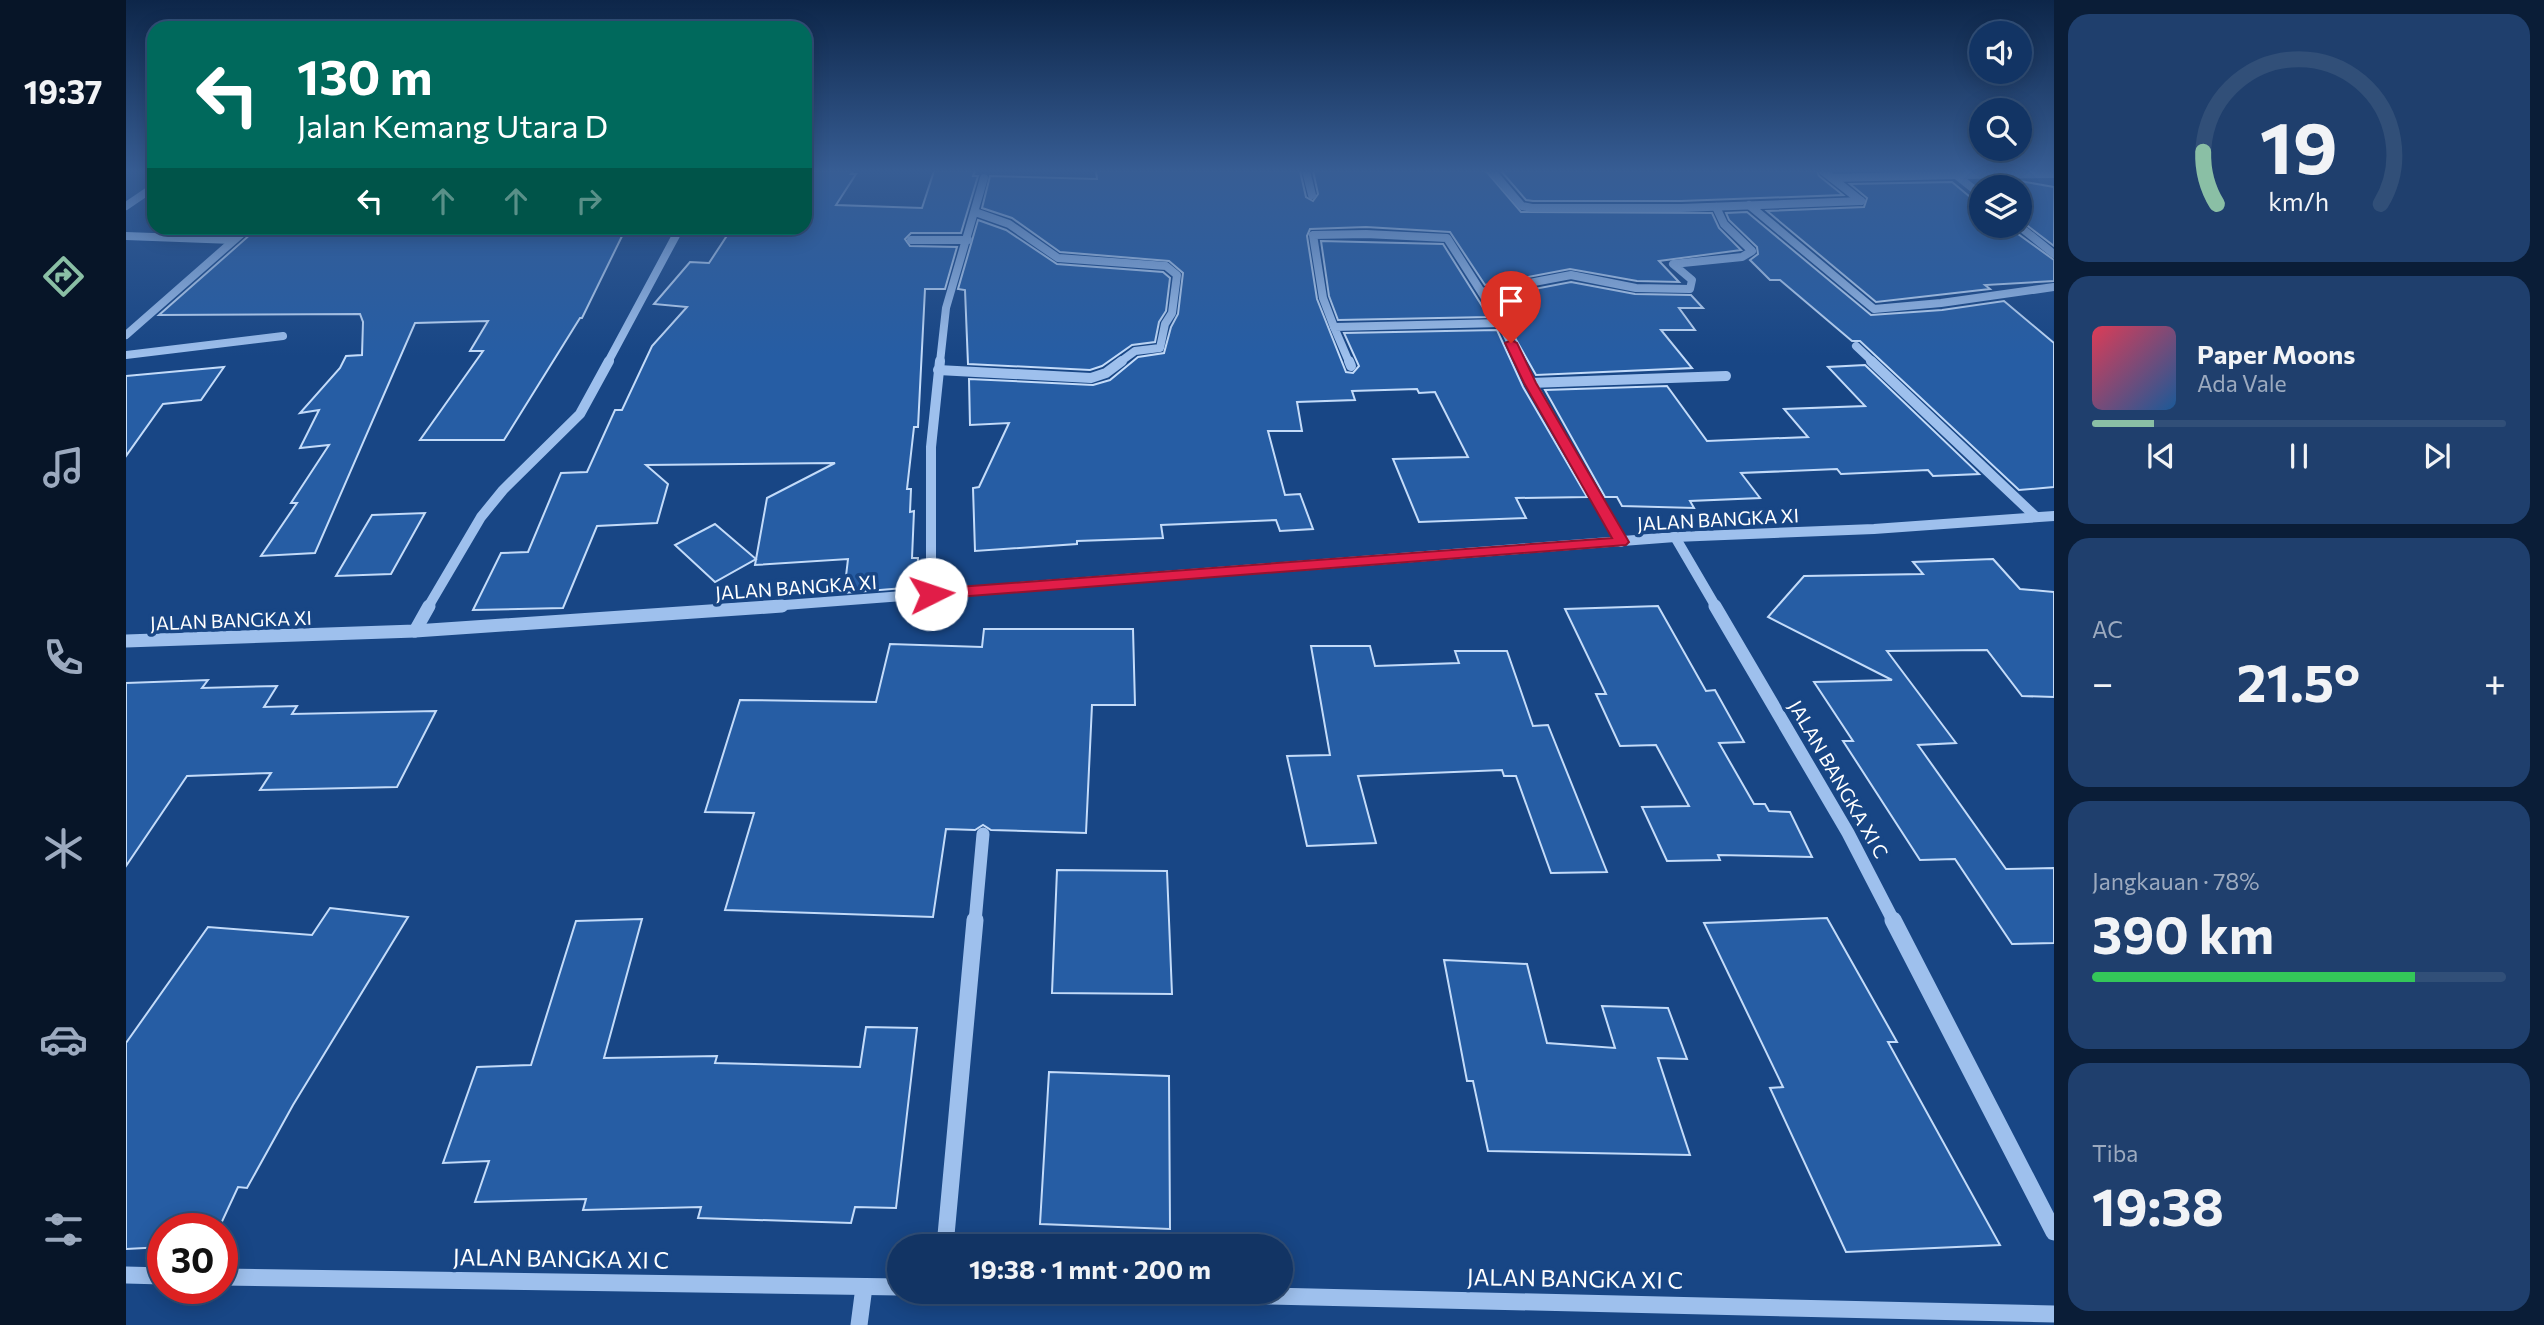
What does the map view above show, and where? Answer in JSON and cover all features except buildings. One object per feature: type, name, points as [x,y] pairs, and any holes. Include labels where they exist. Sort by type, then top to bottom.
[{"type":"street","points":[[931,594],[931,447],[938,370],[946,308],[970,233]]},
{"type":"street","points":[[938,370],[1091,378],[1106,373],[1135,351],[1160,348],[1166,324],[1172,313],[1177,275],[1166,267],[1058,258],[1022,233]]},
{"type":"street","points":[[1482,292],[1571,275],[1636,288],[1690,289],[1692,280],[1674,264],[1742,257],[1752,251],[1733,233]]},
{"type":"street","points":[[1782,233],[1874,309],[1941,303],[2054,287]]},
{"type":"street","points":[[1352,366],[1323,298],[1313,235],[1366,234],[1447,238],[1501,323],[1530,383],[1621,542]]},
{"type":"street","points":[[126,335],[239,235]]},
{"type":"street","points":[[415,631],[467,534],[511,482],[568,430],[580,414],[676,235]]},
{"type":"street","points":[[126,236],[233,240]]},
{"type":"street","points":[[2032,236],[2054,254]]},
{"type":"street","points":[[911,240],[968,240]]},
{"type":"street","points":[[1334,327],[1501,323]]},
{"type":"street","points":[[126,355],[283,336]]},
{"type":"street","points":[[1856,346],[2036,517]]},
{"type":"street","points":[[1530,383],[1726,376]]},
{"type":"street","name":"JALAN BANGKA XI","points":[[126,641],[415,631],[1675,537],[1874,529],[2054,516]]},
{"type":"street","name":"JALAN BANGKA XI C","points":[[1675,537],[1847,833],[2054,1232]]},
{"type":"street","points":[[947,1234],[983,834]]},
{"type":"street","points":[[126,1275],[147,1276]]},
{"type":"street","name":"JALAN BANGKA XI C","points":[[238,1277],[887,1287]]},
{"type":"street","points":[[859,1325],[864,1287]]},
{"type":"street","name":"JALAN BANGKA XI C","points":[[1293,1297],[2054,1314]]},
{"type":"route","points":[[931,594],[1621,542],[1530,383],[1511,343]]}]
